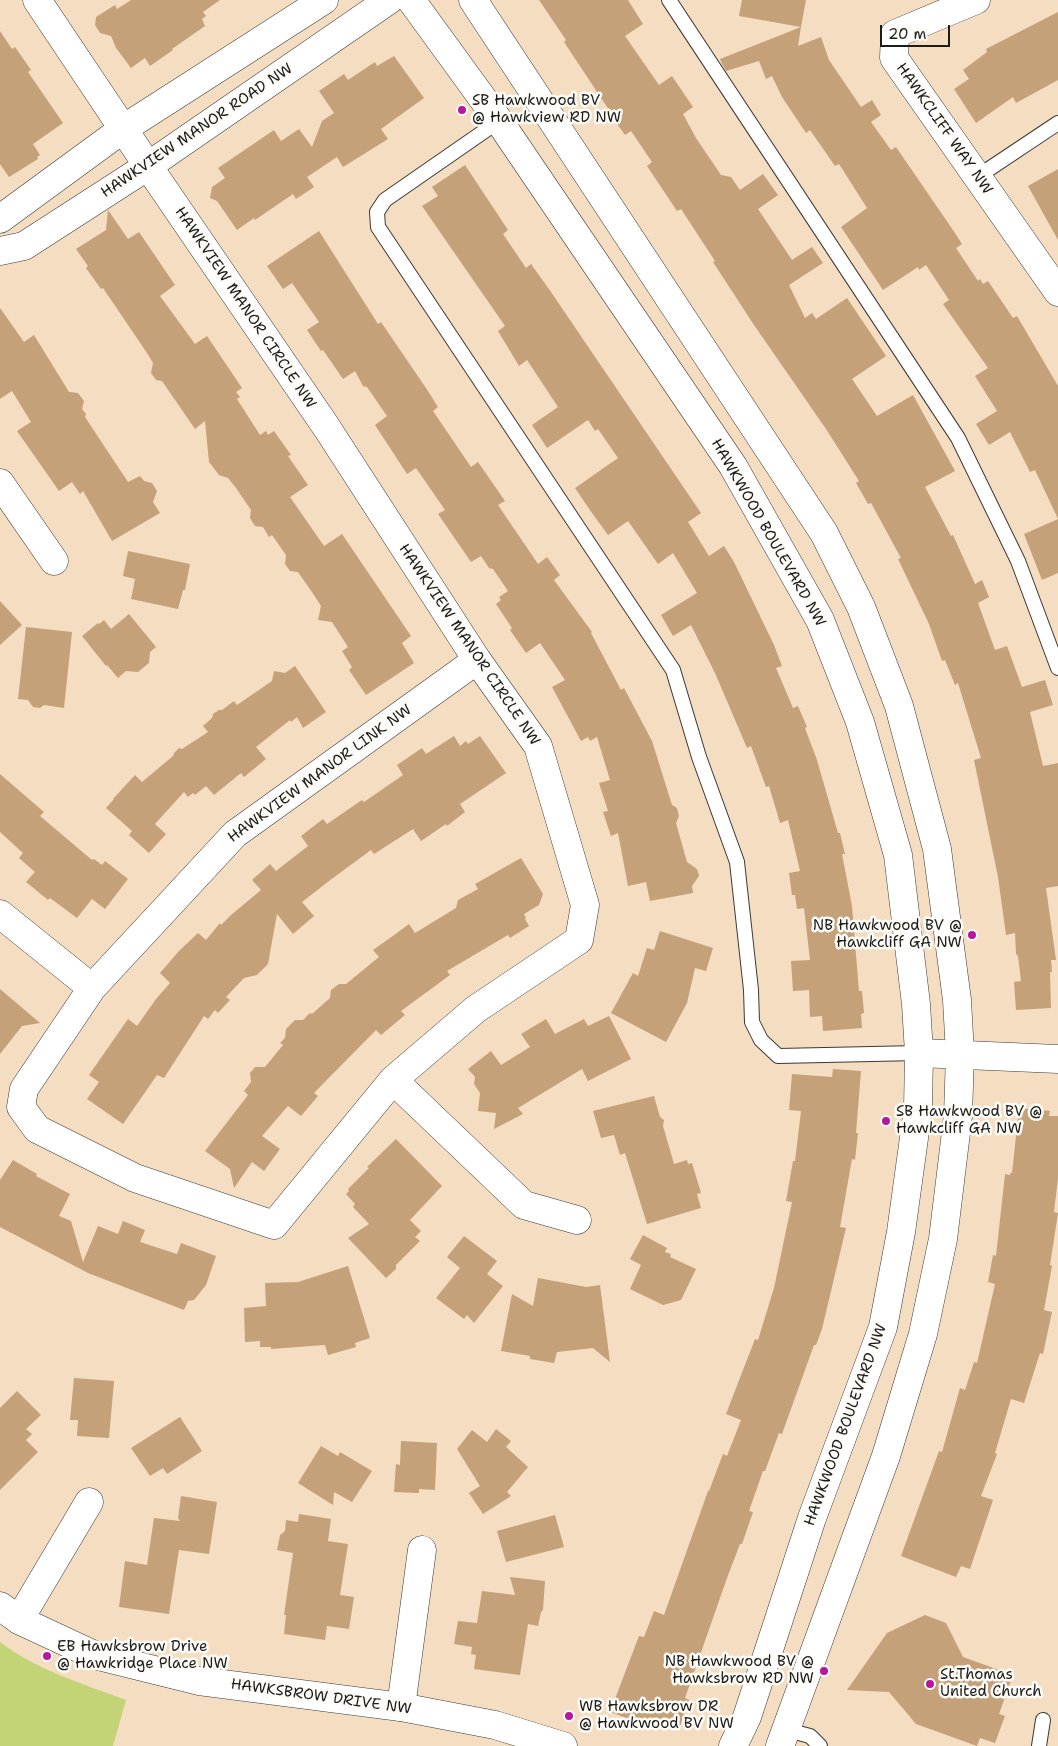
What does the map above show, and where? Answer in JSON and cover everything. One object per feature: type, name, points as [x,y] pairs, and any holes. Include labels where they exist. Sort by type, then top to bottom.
[{"type":"street","name":"HAWKVIEW MANOR CIRCLE NW","points":[[37,0],[327,428],[477,660],[538,746],[585,905],[579,940],[476,1009],[393,1080],[274,1225],[135,1178],[36,1130],[21,1107],[24,1089],[92,988]]},
{"type":"street","points":[[0,219],[123,128],[324,0]]},
{"type":"street","name":"HAWKVIEW MANOR ROAD NW","points":[[0,251],[24,246],[148,166],[389,0]]},
{"type":"street","name":"HAWKWOOD BOULEVARD NW","points":[[412,0],[499,120],[733,466],[820,620],[860,722],[898,855],[916,1004],[919,1053],[918,1109],[901,1232],[883,1327],[812,1518],[747,1717],[733,1746]]},
{"type":"street","points":[[473,0],[828,541],[861,607],[899,706],[937,849],[957,1000],[960,1054],[958,1116],[943,1239],[923,1334],[886,1456],[784,1738]]},
{"type":"street","name":"HAWKCLIFF WAY NW","points":[[976,0],[895,34],[894,58],[1058,292]]},
{"type":"street","points":[[733,466],[766,447]]},
{"type":"street","points":[[0,483],[54,561]]},
{"type":"street","name":"HAWKVIEW MANOR LINK NW","points":[[92,988],[234,834],[477,660]]},
{"type":"street","points":[[0,914],[92,988]]},
{"type":"street","points":[[919,1053],[1058,1060]]},
{"type":"street","points":[[393,1080],[524,1205],[577,1220]]},
{"type":"street","points":[[9,1613],[89,1502]]},
{"type":"street","points":[[401,1707],[422,1550]]},
{"type":"street","name":"HAWKSBROW DRIVE NW","points":[[9,1613],[94,1655],[199,1681],[401,1707],[495,1724],[563,1746]]},
{"type":"lane","points":[[668,0],[958,438],[1018,561],[1058,668]]},
{"type":"lane","points":[[499,120],[385,200],[377,212],[378,227],[673,670],[699,757],[737,862],[751,990],[752,1022],[761,1040],[778,1056],[919,1053]]},
{"type":"lane","points":[[977,177],[1058,123]]},
{"type":"lane","points":[[1039,1746],[1043,1720]]},
{"type":"lane","points":[[784,1738],[810,1736],[820,1746]]},
{"type":"green space","points":[[0,1642],[29,1661],[77,1682],[126,1700],[113,1746],[0,1746]]},
{"type":"building","points":[[131,0],[220,0],[203,12],[206,16],[202,19],[205,26],[150,66],[145,58],[131,68],[116,48],[111,36],[100,33],[95,25],[96,17],[115,5],[117,9]]},
{"type":"building","points":[[539,0],[628,0],[643,24],[625,36],[659,85],[672,76],[693,107],[683,114],[696,138],[721,175],[731,177],[740,190],[763,174],[778,195],[758,209],[792,260],[812,247],[823,263],[789,285],[805,318],[812,313],[816,319],[847,298],[886,356],[852,379],[877,416],[913,395],[955,471],[925,487],[951,536],[953,535],[975,584],[982,580],[989,597],[978,603],[995,650],[1007,646],[1022,687],[1045,680],[1053,705],[1030,712],[1043,766],[1058,763],[1058,886],[1046,888],[1056,960],[1051,960],[1051,1008],[1016,1010],[1014,982],[1021,981],[1018,956],[1016,954],[1015,933],[1006,935],[998,877],[974,760],[981,758],[958,683],[955,685],[945,660],[942,661],[929,624],[898,559],[901,558],[871,503],[868,504],[856,483],[859,481],[826,429],[754,325],[681,209],[677,211],[647,166],[652,162],[631,131],[625,135],[610,114],[564,42],[566,40]]},
{"type":"building","points":[[742,0],[806,0],[801,27],[739,16]]},
{"type":"building","points":[[1058,12],[1058,80],[1016,103],[1013,97],[976,123],[954,89],[969,79],[963,70],[987,52],[986,49]]},
{"type":"building","points":[[801,27],[798,46],[821,37],[829,60],[861,107],[872,100],[881,115],[871,122],[891,150],[896,147],[955,233],[962,244],[956,248],[978,281],[980,279],[983,284],[988,281],[1013,318],[1017,316],[1058,386],[1058,519],[1035,470],[1030,472],[1010,432],[989,445],[976,424],[997,411],[975,376],[988,368],[943,304],[949,300],[926,265],[919,270],[918,267],[883,290],[841,227],[867,208],[839,164],[835,166],[810,130],[806,133],[782,97],[772,76],[766,79],[759,61],[726,71],[722,64],[720,59]]},
{"type":"building","points":[[0,31],[12,49],[15,47],[31,70],[28,72],[63,123],[33,144],[40,155],[37,157],[38,159],[9,177],[0,164]]},
{"type":"building","points":[[394,56],[424,98],[381,129],[388,139],[343,167],[337,157],[307,177],[314,187],[296,199],[293,194],[237,230],[217,201],[210,198],[212,187],[225,178],[218,168],[274,130],[281,141],[299,129],[312,147],[322,121],[334,113],[319,91],[344,74],[348,80],[375,62],[377,66]]},
{"type":"building","points":[[465,165],[508,230],[503,234],[526,268],[531,264],[701,513],[688,522],[709,556],[724,546],[734,562],[774,645],[782,666],[776,668],[793,708],[798,706],[807,727],[805,728],[817,760],[845,854],[842,854],[852,906],[859,991],[862,991],[864,1013],[861,1014],[862,1028],[823,1031],[822,1016],[810,1017],[809,990],[793,991],[791,961],[810,960],[804,908],[797,909],[795,895],[792,895],[789,873],[800,871],[788,820],[780,823],[769,786],[766,787],[751,746],[747,748],[715,673],[691,625],[673,636],[661,615],[697,593],[673,553],[658,564],[628,521],[608,535],[592,513],[575,488],[618,458],[598,429],[595,431],[588,420],[547,448],[532,425],[558,407],[527,360],[519,366],[498,331],[505,326],[422,206],[438,196],[432,187]]},
{"type":"building","points":[[1058,169],[1058,240],[1028,186]]},
{"type":"building","points":[[108,210],[128,239],[139,232],[175,285],[160,296],[195,344],[207,336],[242,388],[236,392],[240,397],[237,399],[260,435],[266,431],[268,435],[274,431],[291,455],[288,456],[308,485],[290,497],[324,546],[342,534],[411,636],[402,643],[414,663],[366,695],[349,670],[352,667],[342,651],[348,647],[332,622],[318,620],[321,606],[314,595],[298,572],[290,571],[285,564],[286,555],[272,535],[269,537],[263,527],[255,526],[250,518],[251,510],[236,488],[228,478],[219,475],[209,462],[205,421],[195,429],[162,381],[156,380],[151,373],[153,363],[147,353],[103,288],[101,289],[86,268],[88,266],[76,249],[106,230]]},
{"type":"building","points":[[319,231],[378,324],[381,322],[428,391],[438,407],[433,411],[471,467],[478,462],[505,501],[498,505],[538,564],[547,557],[560,575],[554,580],[592,632],[621,690],[624,688],[652,741],[672,805],[677,808],[679,816],[676,823],[687,862],[697,869],[699,876],[692,886],[693,893],[650,901],[646,882],[628,886],[618,833],[611,836],[603,812],[608,811],[599,783],[610,780],[597,737],[590,741],[588,737],[581,741],[552,687],[565,680],[540,643],[526,653],[510,630],[512,628],[496,604],[501,600],[499,597],[508,591],[493,569],[489,568],[481,556],[471,562],[438,514],[445,510],[416,468],[407,474],[375,425],[387,416],[367,387],[363,386],[355,371],[343,379],[307,330],[319,322],[292,283],[283,289],[267,266]]},
{"type":"building","points":[[0,308],[24,342],[34,335],[69,392],[78,393],[84,401],[82,409],[86,414],[85,417],[128,482],[140,476],[144,481],[152,483],[157,491],[153,502],[160,513],[112,541],[83,491],[80,494],[72,482],[59,491],[17,431],[31,422],[12,391],[0,399]]},
{"type":"building","points":[[1058,519],[1058,573],[1042,580],[1024,534]]},
{"type":"building","points":[[128,551],[190,564],[185,590],[183,590],[178,609],[131,599],[135,579],[123,576]]},
{"type":"building","points":[[0,601],[22,625],[0,645]]},
{"type":"building","points":[[129,614],[156,647],[150,652],[149,663],[138,672],[126,671],[118,678],[82,636],[104,620],[111,629]]},
{"type":"building","points":[[26,627],[72,632],[64,708],[44,705],[40,708],[33,707],[28,700],[18,699]]},
{"type":"building","points":[[295,666],[326,712],[303,728],[297,717],[291,722],[290,720],[256,747],[266,759],[244,777],[241,773],[214,795],[206,786],[195,795],[193,793],[188,797],[184,792],[155,824],[166,834],[149,853],[129,835],[132,831],[106,808],[113,799],[135,775],[142,782],[173,756],[179,748],[182,749],[208,732],[203,726],[212,718],[213,714],[234,701],[237,705],[272,681],[274,671],[285,673]]},
{"type":"building","points":[[454,736],[460,746],[466,741],[468,744],[480,736],[506,773],[460,804],[465,812],[447,826],[446,824],[421,841],[413,829],[374,854],[371,850],[329,881],[302,902],[314,916],[293,934],[277,914],[268,964],[257,975],[244,978],[226,997],[230,1000],[218,1013],[215,1010],[208,1019],[204,1016],[164,1078],[157,1075],[123,1124],[87,1099],[99,1082],[89,1075],[128,1019],[137,1026],[170,983],[160,973],[179,951],[198,933],[206,940],[220,923],[221,925],[261,890],[252,880],[270,864],[276,871],[308,846],[301,836],[323,819],[327,824],[362,800],[364,802],[403,775],[397,765],[422,748],[426,754]]},
{"type":"building","points":[[0,774],[44,812],[40,816],[92,860],[94,859],[102,865],[105,861],[128,879],[105,909],[92,899],[77,918],[50,898],[48,900],[26,882],[35,872],[19,858],[23,853],[0,832]]},
{"type":"building","points":[[521,858],[543,894],[539,905],[524,914],[529,926],[510,938],[508,935],[447,971],[450,975],[401,1011],[405,1015],[381,1035],[376,1030],[314,1093],[318,1096],[301,1116],[288,1106],[262,1136],[280,1149],[264,1171],[252,1162],[234,1188],[230,1169],[205,1151],[248,1095],[244,1091],[251,1082],[250,1073],[255,1067],[265,1067],[283,1045],[280,1043],[285,1038],[286,1029],[295,1020],[303,1020],[310,1013],[312,1014],[330,998],[331,990],[339,984],[346,984],[379,957],[373,950],[409,924],[415,933],[456,908],[458,900],[478,889],[475,884]]},
{"type":"building","points":[[660,931],[713,948],[706,971],[695,968],[687,1003],[666,1042],[611,1013],[633,973],[638,976],[647,948],[654,950]]},
{"type":"building","points":[[0,989],[40,1023],[22,1026],[0,1054]]},
{"type":"building","points":[[609,1016],[631,1059],[588,1081],[582,1069],[518,1108],[523,1114],[494,1129],[496,1113],[478,1111],[480,1093],[474,1084],[475,1077],[468,1069],[491,1051],[501,1065],[530,1047],[521,1034],[546,1019],[555,1034],[584,1019],[588,1026]]},
{"type":"building","points":[[833,1069],[861,1071],[855,1160],[852,1159],[840,1227],[846,1228],[822,1329],[816,1345],[814,1345],[782,1434],[779,1433],[765,1471],[763,1471],[749,1511],[753,1512],[727,1578],[685,1698],[689,1700],[679,1729],[657,1721],[654,1728],[610,1712],[639,1636],[644,1637],[654,1611],[664,1615],[708,1491],[723,1454],[727,1456],[741,1420],[726,1414],[755,1339],[758,1340],[774,1288],[792,1202],[786,1201],[793,1161],[795,1161],[801,1111],[789,1110],[792,1074],[832,1077]]},
{"type":"building","points":[[654,1096],[660,1117],[664,1120],[663,1126],[674,1164],[687,1160],[688,1164],[692,1163],[701,1193],[697,1194],[701,1208],[647,1224],[625,1153],[620,1155],[614,1135],[601,1138],[593,1111]]},
{"type":"building","points":[[1019,1108],[1050,1111],[1049,1116],[1058,1116],[1058,1178],[1054,1212],[1058,1213],[1050,1265],[1052,1266],[1044,1310],[1052,1312],[1043,1354],[1040,1353],[1024,1403],[1011,1399],[995,1453],[997,1454],[981,1496],[993,1500],[970,1569],[961,1566],[956,1577],[901,1556],[939,1451],[942,1452],[960,1388],[965,1390],[974,1362],[977,1363],[995,1284],[988,1282],[993,1255],[996,1256],[1005,1174],[1010,1175],[1012,1173]]},
{"type":"building","points":[[396,1139],[442,1186],[410,1220],[421,1231],[415,1237],[420,1241],[386,1278],[348,1238],[369,1224],[353,1207],[355,1204],[346,1194],[349,1191],[348,1189],[369,1168],[367,1167]]},
{"type":"building","points":[[13,1160],[37,1174],[36,1176],[70,1194],[59,1216],[71,1221],[83,1262],[98,1226],[118,1234],[123,1221],[145,1230],[140,1242],[177,1254],[181,1243],[216,1256],[206,1285],[194,1300],[188,1301],[184,1310],[88,1273],[0,1227],[0,1180]]},
{"type":"building","points":[[643,1235],[667,1248],[665,1252],[671,1254],[670,1257],[696,1269],[681,1300],[663,1305],[630,1289],[641,1265],[630,1259]]},
{"type":"building","points":[[464,1236],[497,1261],[487,1274],[503,1286],[474,1323],[467,1315],[464,1319],[436,1298],[460,1268],[447,1257]]},
{"type":"building","points":[[348,1266],[370,1338],[355,1343],[356,1347],[328,1355],[325,1345],[271,1349],[271,1347],[260,1347],[260,1341],[245,1342],[244,1308],[266,1306],[265,1283],[298,1282]]},
{"type":"building","points":[[538,1278],[586,1287],[600,1285],[610,1362],[593,1348],[557,1352],[554,1363],[530,1359],[530,1356],[501,1351],[512,1294],[533,1306]]},
{"type":"building","points":[[74,1378],[114,1381],[109,1438],[77,1436],[78,1420],[70,1420]]},
{"type":"building","points":[[17,1391],[41,1415],[26,1429],[32,1434],[26,1440],[38,1452],[0,1490],[0,1408]]},
{"type":"building","points":[[180,1417],[202,1451],[167,1474],[163,1468],[150,1476],[131,1448]]},
{"type":"building","points":[[496,1429],[511,1441],[506,1447],[528,1467],[507,1492],[511,1496],[483,1514],[469,1493],[480,1486],[457,1449],[472,1430],[487,1442]]},
{"type":"building","points":[[401,1441],[437,1443],[435,1490],[419,1489],[419,1493],[394,1492],[396,1464],[400,1465]]},
{"type":"building","points":[[321,1446],[338,1456],[340,1452],[372,1471],[352,1502],[334,1492],[333,1505],[298,1483]]},
{"type":"building","points":[[181,1496],[217,1502],[209,1554],[179,1550],[169,1614],[119,1607],[125,1561],[147,1565],[154,1518],[180,1521],[178,1518]]},
{"type":"building","points":[[299,1514],[331,1519],[328,1541],[348,1544],[340,1595],[354,1597],[349,1629],[327,1626],[325,1640],[284,1634],[286,1615],[284,1615],[293,1553],[277,1550],[280,1535],[285,1531],[286,1520],[298,1522]]},
{"type":"building","points":[[555,1515],[564,1547],[506,1562],[497,1531]]},
{"type":"building","points":[[510,1577],[545,1581],[543,1610],[538,1626],[528,1624],[520,1675],[474,1669],[476,1655],[471,1654],[472,1647],[454,1644],[458,1621],[477,1623],[482,1591],[515,1595]]},
{"type":"building","name":"St.Thomas United Church","points":[[925,1615],[946,1623],[963,1657],[1013,1675],[999,1714],[1005,1716],[995,1743],[980,1738],[977,1746],[916,1724],[889,1692],[847,1690],[887,1633]]},
{"type":"place","name":"SB Hawkwood BV @ Hawkview RD NW","points":[[462,110]]},
{"type":"place","name":"NB Hawkwood BV @ Hawkcliff GA NW","points":[[972,935]]},
{"type":"place","name":"SB Hawkwood BV @ Hawkcliff GA NW","points":[[886,1121]]},
{"type":"place","name":"EB Hawksbrow Drive @ Hawkridge Place NW","points":[[47,1656]]},
{"type":"place","name":"NB Hawkwood BV @ Hawksbrow RD NW","points":[[824,1671]]},
{"type":"place","name":"St.Thomas United Church","points":[[930,1684]]},
{"type":"place","name":"WB Hawksbrow DR @ Hawkwood BV NW","points":[[569,1716]]}]
